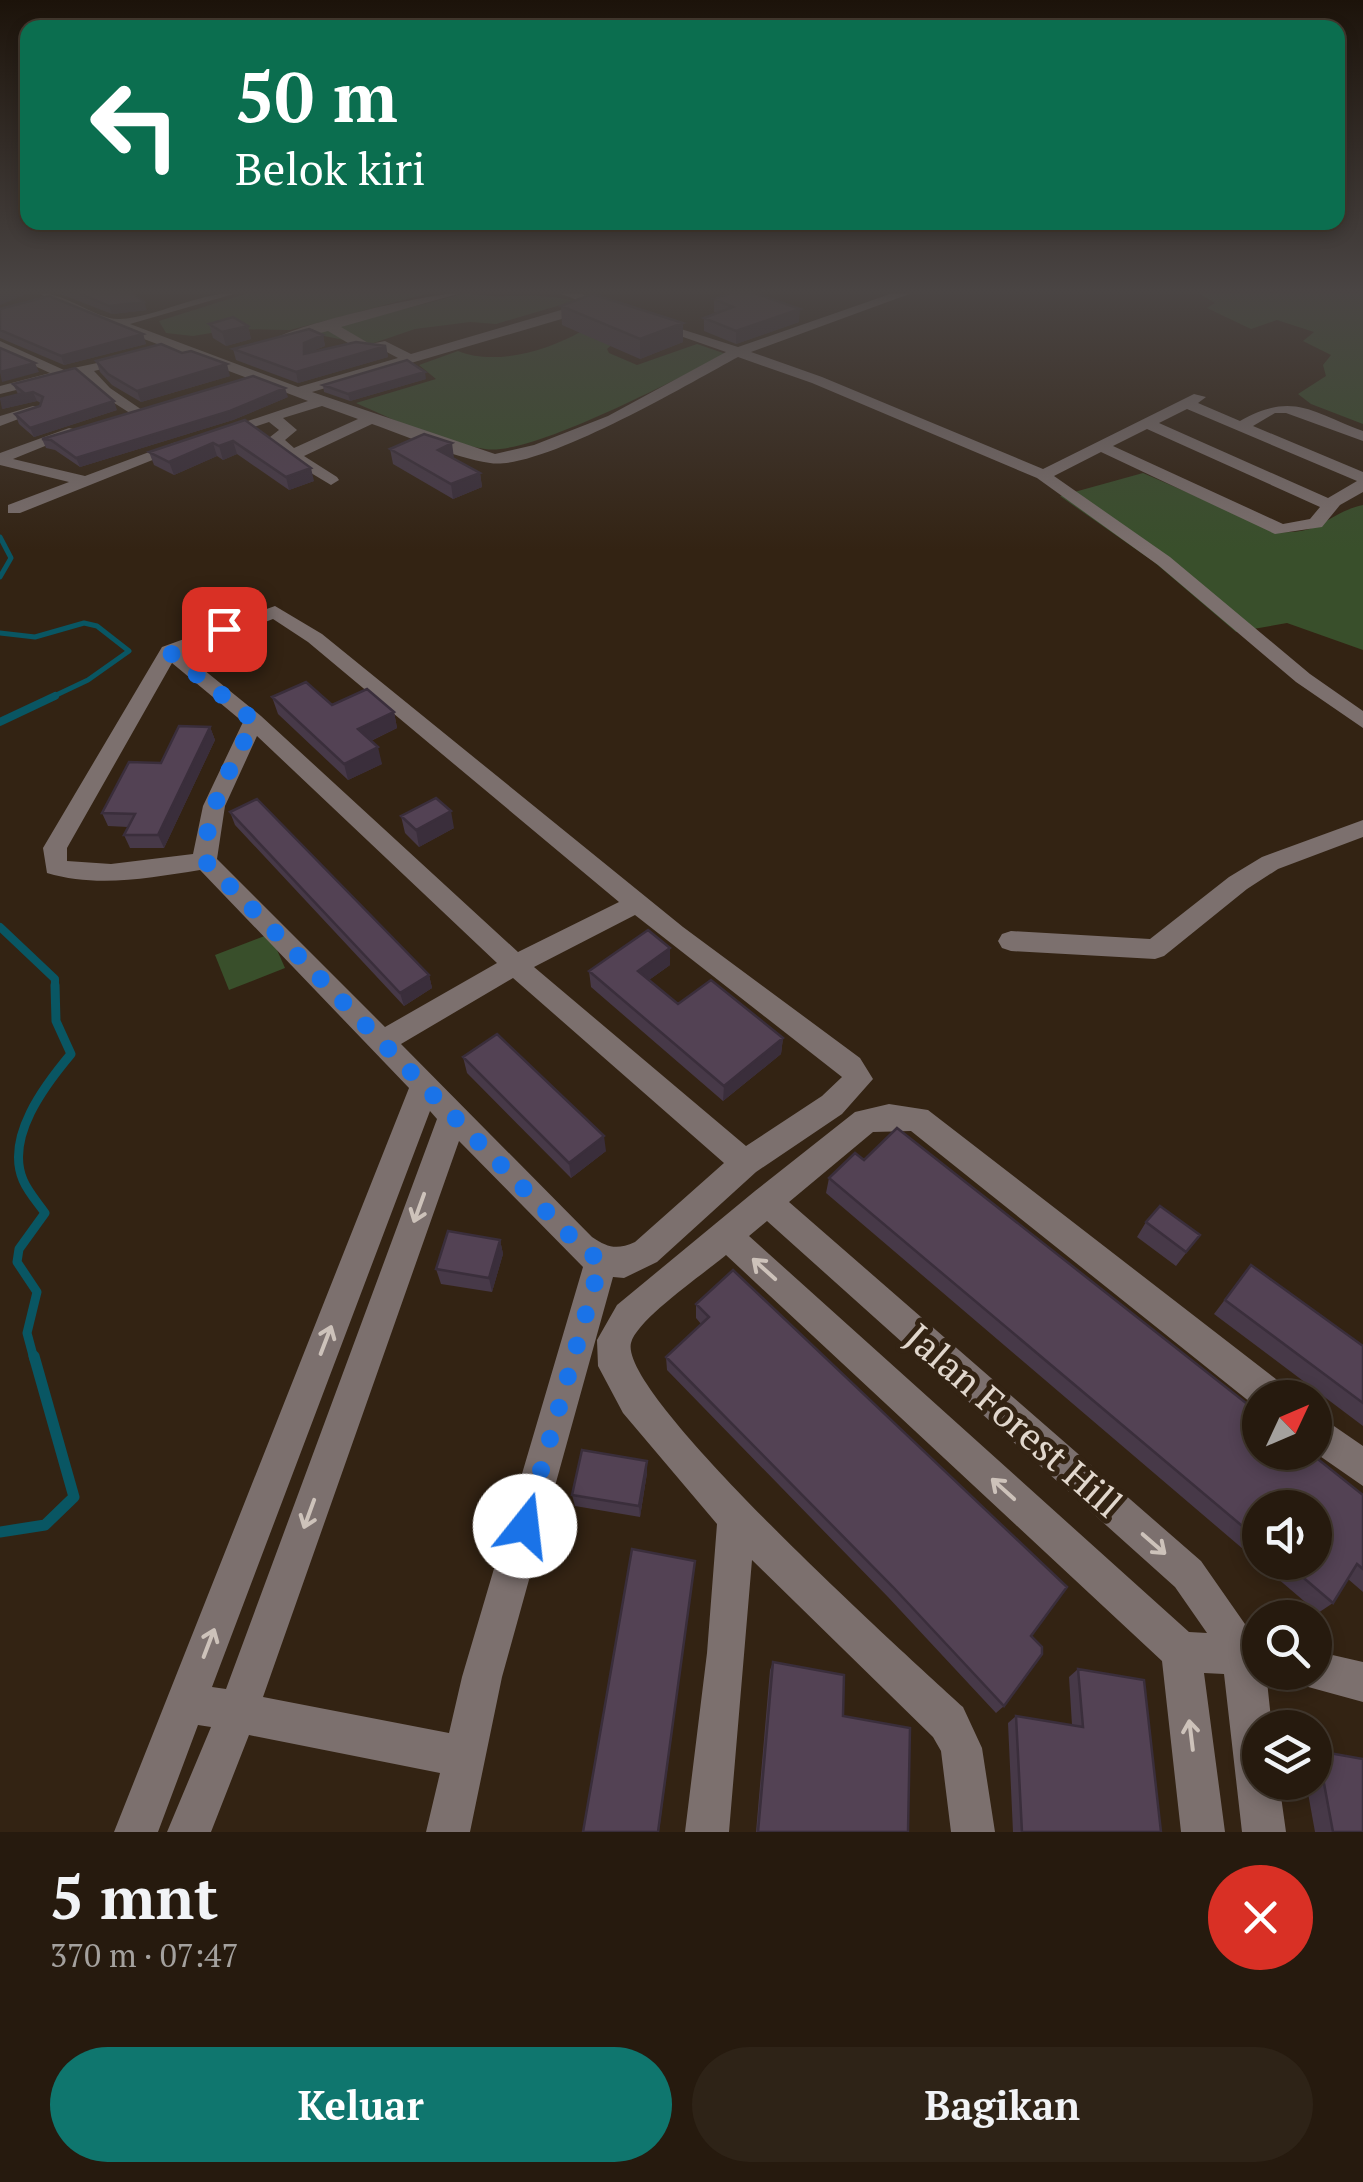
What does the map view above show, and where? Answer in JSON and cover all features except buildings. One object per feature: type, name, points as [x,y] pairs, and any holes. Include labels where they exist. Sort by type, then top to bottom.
[{"type":"street","points":[[0,390],[44,378]]},
{"type":"street","points":[[93,378],[105,392],[138,412]]},
{"type":"street","points":[[227,386],[250,378]]},
{"type":"street","points":[[270,378],[480,457],[514,456],[614,419],[689,378]]},
{"type":"street","points":[[302,390],[342,378]]},
{"type":"street","points":[[813,378],[1043,475],[1164,561],[1303,678],[1363,722]]},
{"type":"street","points":[[14,509],[202,439],[324,400]]},
{"type":"street","points":[[1043,475],[1195,400],[1363,482]]},
{"type":"street","points":[[120,418],[156,407]]},
{"type":"street","points":[[0,421],[38,408]]},
{"type":"street","points":[[1242,426],[1272,410],[1287,408],[1363,436]]},
{"type":"street","points":[[272,417],[289,430],[275,440],[331,480]]},
{"type":"street","points":[[292,455],[371,419]]},
{"type":"street","points":[[1146,423],[1330,505]]},
{"type":"street","points":[[0,459],[86,428]]},
{"type":"street","points":[[1100,446],[1281,530],[1316,523],[1330,505],[1363,482]]},
{"type":"street","points":[[0,459],[84,482]]},
{"type":"street","points":[[205,861],[130,874],[78,872],[55,868],[55,848],[168,651],[275,612],[315,638],[638,903],[850,1066],[859,1079],[832,1104],[745,1163],[646,1252],[624,1263],[601,1261],[581,1247],[423,1088],[384,1041],[205,861],[204,838],[215,803],[254,721]]},
{"type":"street","points":[[168,651],[254,721],[516,965],[745,1163]]},
{"type":"street","points":[[1012,941],[1155,949],[1238,882],[1270,863],[1363,828]]},
{"type":"street","points":[[384,1041],[516,965],[638,903]]},
{"type":"street","points":[[136,1832],[423,1088]]},
{"type":"street","points":[[189,1832],[238,1711],[452,1116]]},
{"type":"street","points":[[973,1832],[962,1748],[948,1722],[736,1518],[635,1401],[615,1366],[614,1340],[628,1316],[866,1121],[889,1116],[918,1119],[1250,1380]]},
{"type":"street","name":"Jalan Forest Hill","points":[[766,1201],[1188,1574],[1242,1644]]},
{"type":"street","name":"Jalan Forest Hill","points":[[727,1236],[1181,1652]]},
{"type":"street","points":[[448,1832],[482,1677],[601,1261]]},
{"type":"street","points":[[1332,1444],[1363,1468]]},
{"type":"street","points":[[707,1832],[736,1518]]},
{"type":"street","points":[[1202,1832],[1181,1652],[1242,1655]]},
{"type":"street","points":[[1332,1675],[1363,1682]]},
{"type":"street","name":"Jalan Forest Hill","points":[[1254,1690],[1264,1832]]},
{"type":"street","points":[[186,1702],[465,1757]]},
{"type":"green space","points":[[676,378],[569,429],[506,448],[485,449],[452,441],[356,403],[436,379]]},
{"type":"green space","points":[[1322,378],[1363,378],[1363,424],[1311,404],[1298,394]]},
{"type":"green space","points":[[1143,473],[1278,532],[1315,527],[1363,505],[1363,650],[1287,623],[1236,632],[1154,562],[1060,496]]},
{"type":"green space","points":[[270,934],[285,968],[229,990],[215,955]]},
{"type":"waterway","points":[[0,537],[11,558],[0,577]]},
{"type":"waterway","points":[[0,633],[35,637],[84,623],[97,626],[129,651],[88,680],[50,698]]},
{"type":"waterway","points":[[0,722],[55,696]]},
{"type":"waterway","points":[[0,927],[55,979],[55,985]]},
{"type":"waterway","points":[[34,1359],[27,1333],[37,1292],[17,1262],[19,1249],[45,1213],[23,1180],[19,1147],[30,1112],[71,1054],[56,1021],[55,985]]},
{"type":"waterway","points":[[0,1532],[45,1525],[74,1497],[34,1356]]},
{"type":"route","points":[[224,629],[168,651],[254,721],[215,803],[204,838],[205,861],[384,1041],[423,1088],[581,1247],[601,1261],[525,1526]]}]
